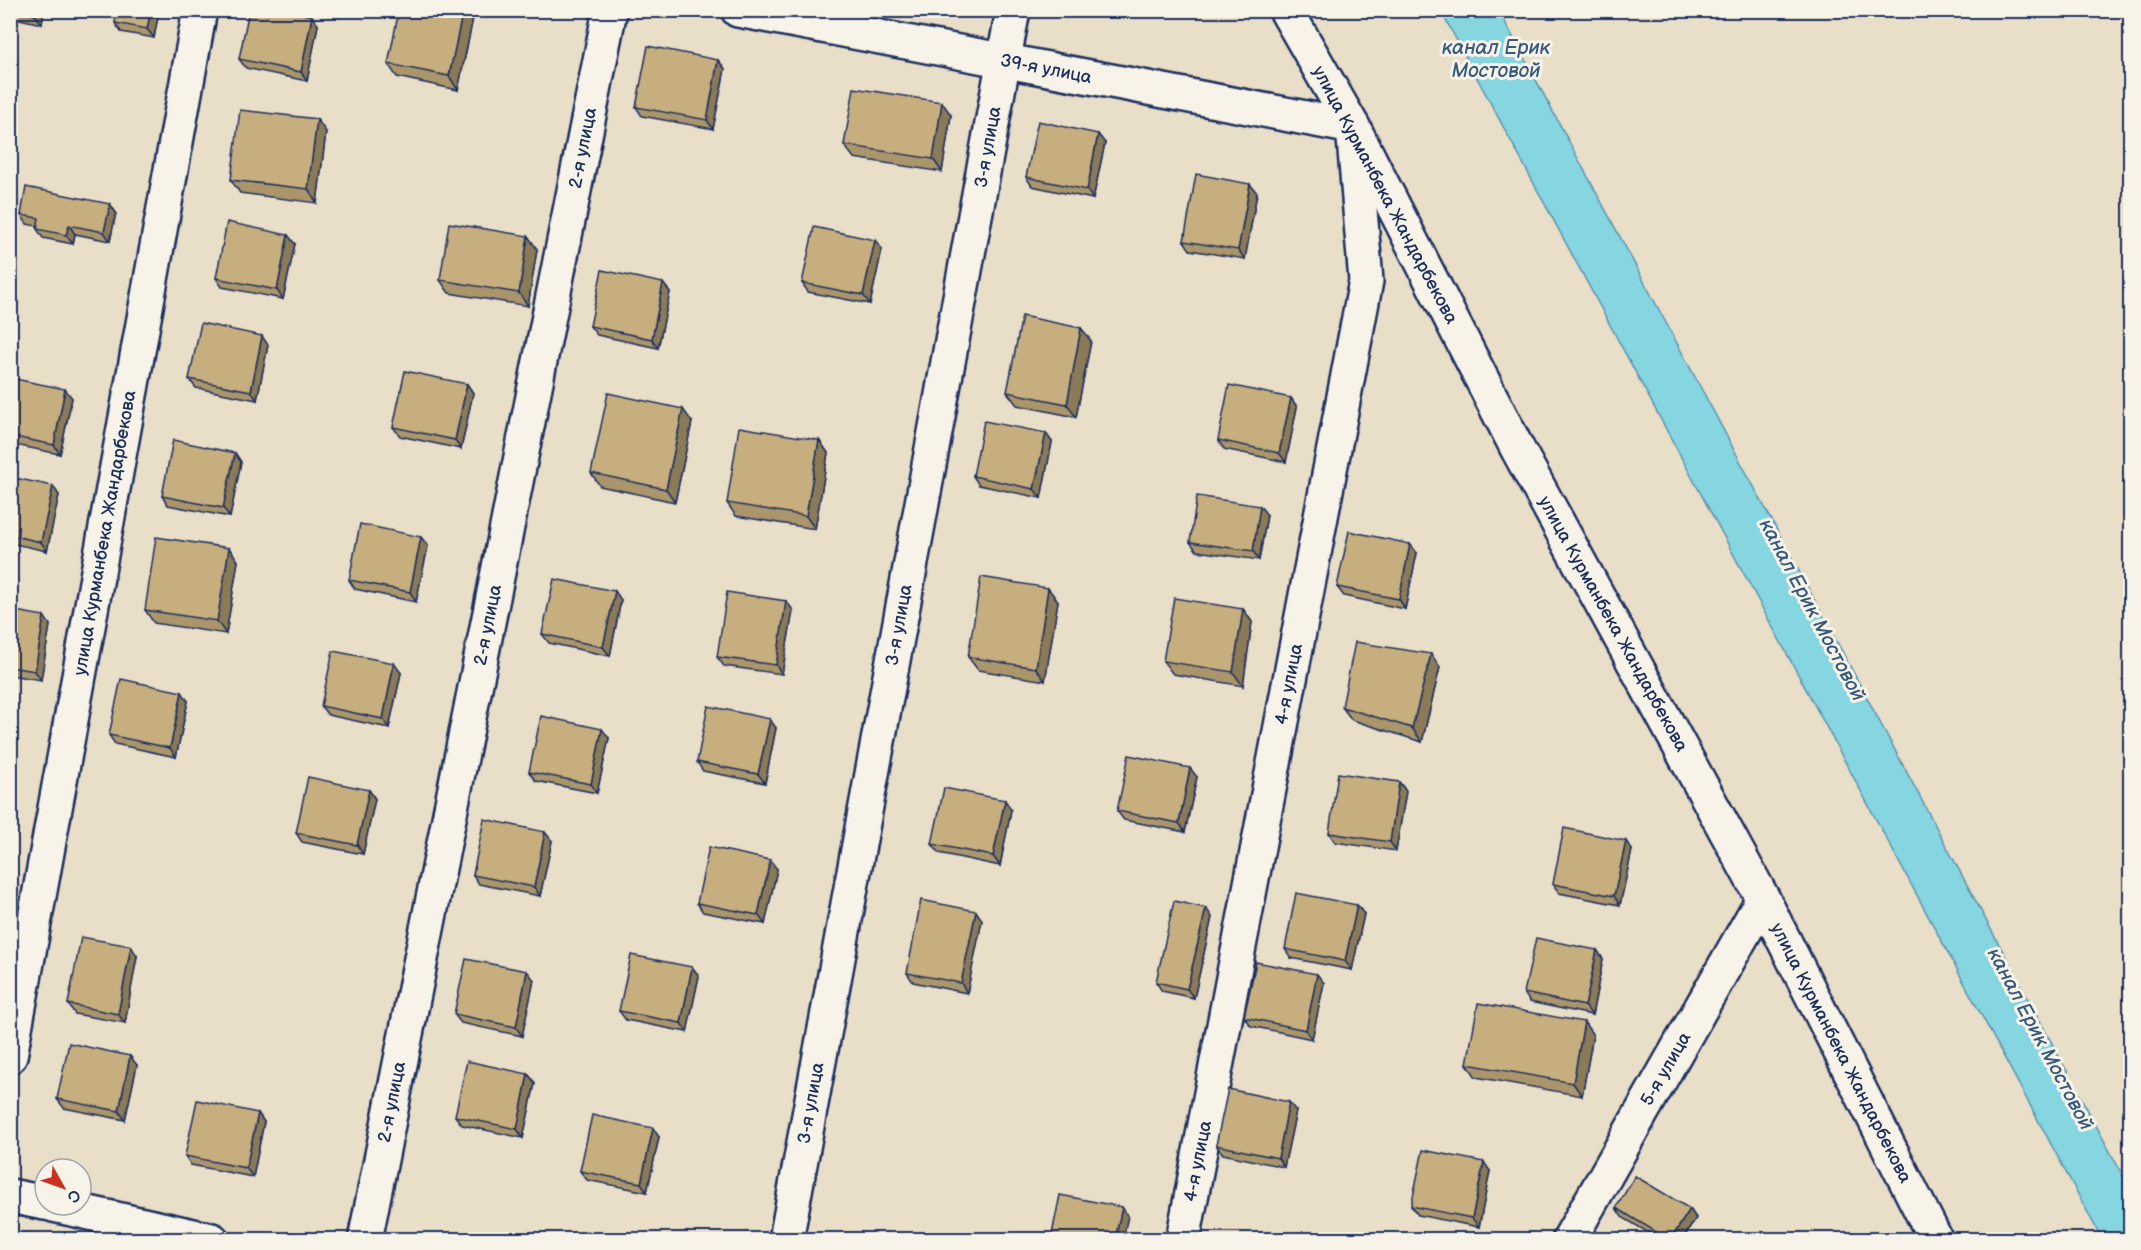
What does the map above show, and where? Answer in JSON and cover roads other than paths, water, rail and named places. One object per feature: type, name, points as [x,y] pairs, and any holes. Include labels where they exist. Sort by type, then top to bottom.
[{"type":"street","name":"улица Курманбека Жандарбекова","points":[[10,1056],[200,10]]},
{"type":"street","name":"2-я улица","points":[[365,1239],[610,10]]},
{"type":"street","name":"39-я улица","points":[[738,10],[1353,127]]},
{"type":"street","name":"3-я улица","points":[[786,1239],[1013,10]]},
{"type":"street","name":"улица Курманбека Жандарбекова","points":[[1286,10],[1353,127],[1517,448],[1763,899],[1936,1239]]},
{"type":"street","name":"4-я улица","points":[[1183,1239],[1366,281],[1353,127]]},
{"type":"street","name":"5-я улица","points":[[1569,1239],[1763,899]]},
{"type":"street","points":[[10,1196],[33,1201]]},
{"type":"street","points":[[93,1214],[212,1239]]},
{"type":"water","name":"канал Ерик Мостовой","points":[[1441,11],[1499,11],[2130,1189],[2130,1239],[2102,1239]]}]
